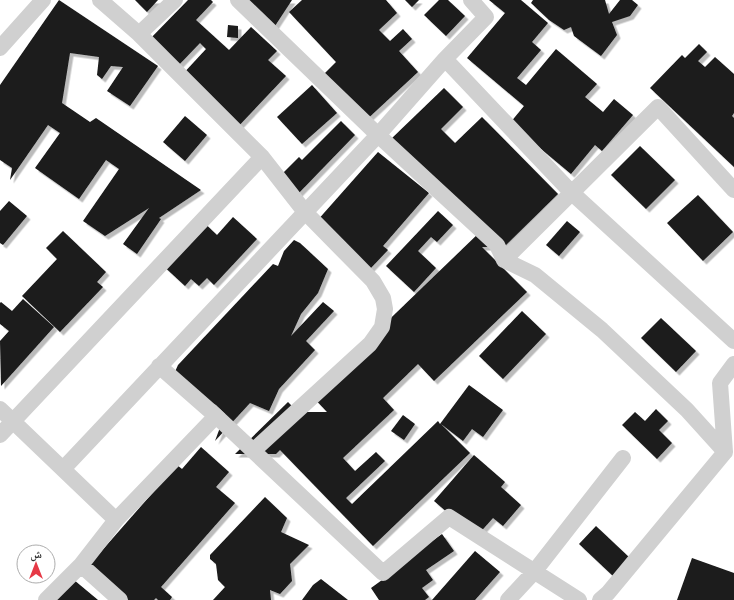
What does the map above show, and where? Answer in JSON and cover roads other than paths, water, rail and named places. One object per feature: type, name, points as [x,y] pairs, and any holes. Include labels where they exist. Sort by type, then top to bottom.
[{"type":"street","points":[[0,48],[43,0]]},
{"type":"street","points":[[100,0],[139,34],[262,157],[305,212],[374,281],[383,298],[385,309],[382,327],[370,344],[253,450]]},
{"type":"street","points":[[139,34],[174,0]]},
{"type":"street","points":[[238,0],[378,135],[497,245],[504,260],[535,276],[602,330],[687,410],[725,452]]},
{"type":"street","points":[[63,469],[378,135],[445,59],[486,17],[471,0]]},
{"type":"street","points":[[445,59],[571,192],[734,341]]},
{"type":"street","points":[[504,260],[658,107],[734,190]]},
{"type":"street","points":[[0,435],[262,157]]},
{"type":"street","points":[[600,600],[608,594],[725,452],[720,383],[734,364]]},
{"type":"street","points":[[159,366],[253,450],[382,573],[449,517],[579,600]]},
{"type":"street","points":[[720,383],[734,404]]},
{"type":"street","points":[[0,409],[116,520]]},
{"type":"street","points":[[46,600],[81,565],[116,520],[216,416]]},
{"type":"street","points":[[508,600],[534,572],[623,458]]},
{"type":"street","points":[[81,565],[120,600]]}]
